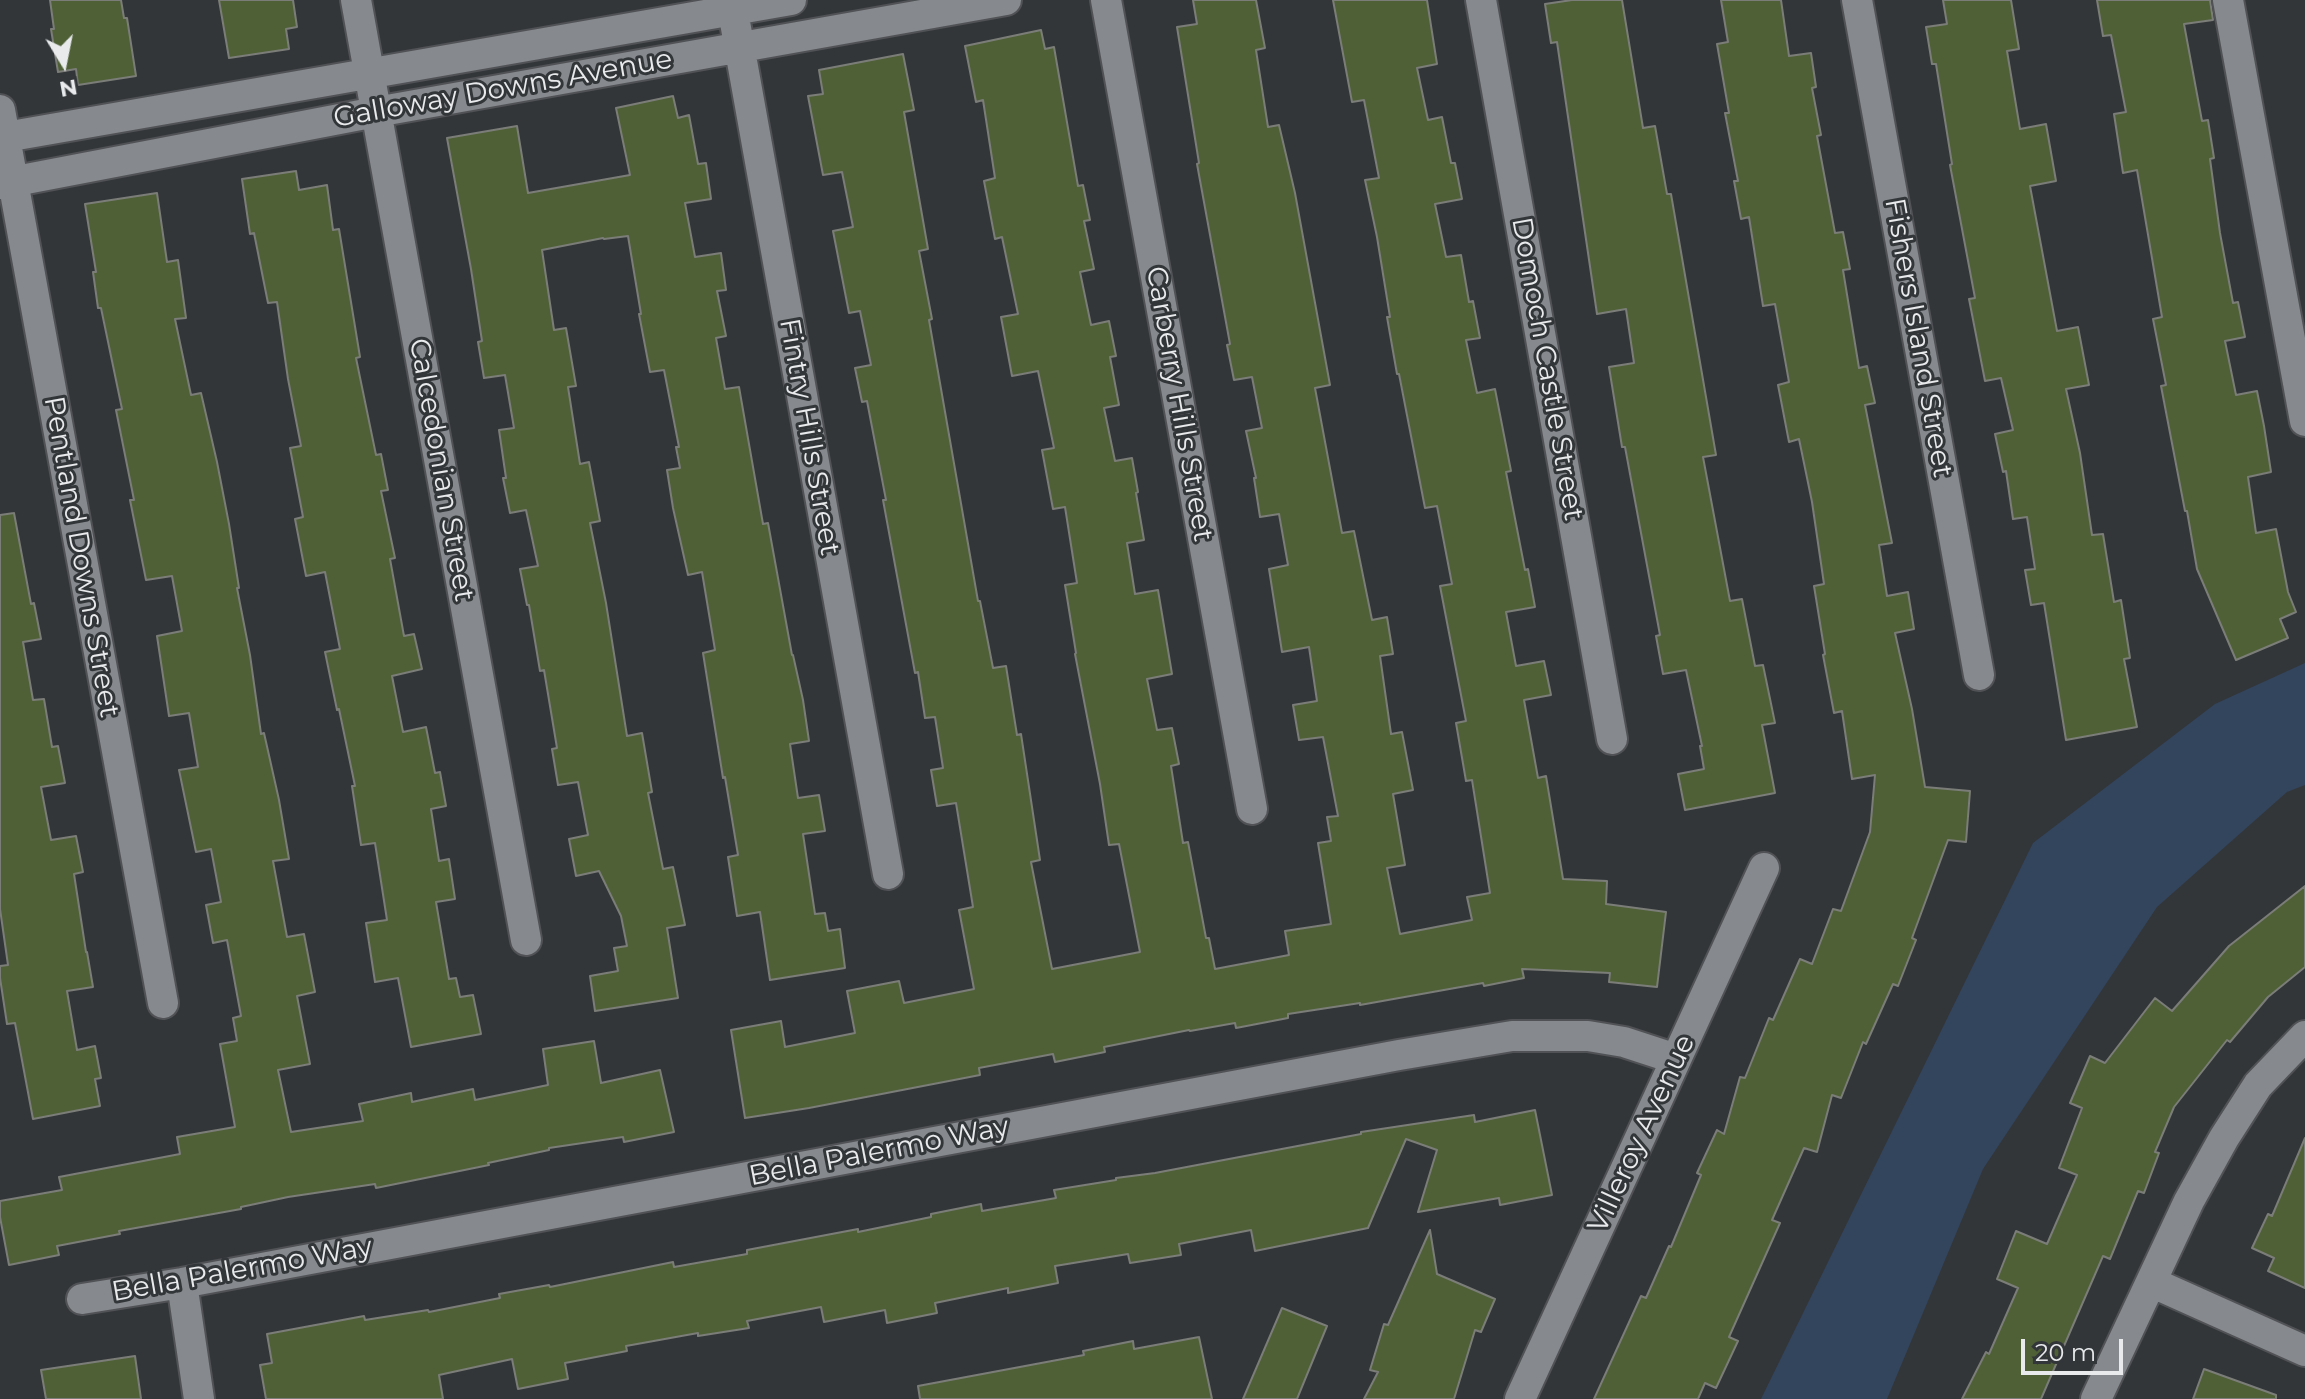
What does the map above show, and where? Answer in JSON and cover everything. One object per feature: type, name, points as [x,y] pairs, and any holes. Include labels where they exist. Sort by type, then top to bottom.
[{"type":"street","name":"Calcedonian Street","points":[[356,0],[526,940]]},
{"type":"street","name":"Galloway Downs Avenue","points":[[2,129],[369,73],[732,5],[791,0]]},
{"type":"street","name":"Galloway Downs Avenue","points":[[6,183],[376,112],[1006,0]]},
{"type":"street","name":"Carberry Hills Street","points":[[1106,0],[1252,809]]},
{"type":"street","name":"Domoch Castle Street","points":[[1481,0],[1612,739]]},
{"type":"street","name":"Fishers Island Street","points":[[1857,0],[1979,675]]},
{"type":"street","points":[[2228,0],[2305,416]]},
{"type":"street","name":"Fintry Hills Street","points":[[732,5],[888,874]]},
{"type":"street","name":"Pentland Downs Street","points":[[2,129],[6,183],[163,1003]]},
{"type":"street","name":"Villeroy Avenue","points":[[1520,1399],[1764,868]]},
{"type":"street","name":"Bella Palermo Way","points":[[82,1299],[1498,1038],[1588,1036],[1624,1042],[1676,1059]]},
{"type":"street","points":[[2096,1399],[2189,1201],[2224,1138],[2258,1085],[2305,1036]]},
{"type":"street","points":[[2151,1282],[2305,1351]]},
{"type":"street","points":[[182,1283],[199,1399]]},
{"type":"shaded area","points":[[2305,663],[2305,785],[2287,792],[2157,907],[1983,1169],[1887,1399],[1761,1399],[2033,843],[2215,704]]},
{"type":"building","points":[[50,0],[121,0],[124,18],[127,18],[136,76],[78,85],[76,69],[58,72]]},
{"type":"building","points":[[219,0],[293,0],[297,27],[286,29],[289,49],[229,58]]},
{"type":"building","points":[[1193,0],[1256,0],[1265,48],[1256,50],[1268,127],[1279,125],[1295,193],[1330,385],[1315,388],[1342,533],[1354,531],[1372,620],[1387,617],[1393,654],[1380,656],[1391,734],[1402,732],[1413,790],[1393,794],[1405,865],[1387,868],[1400,934],[1472,920],[1467,897],[1490,893],[1472,780],[1466,781],[1456,723],[1466,721],[1440,586],[1452,584],[1437,506],[1425,508],[1397,374],[1377,237],[1365,180],[1379,178],[1364,100],[1352,102],[1333,0],[1427,0],[1437,64],[1417,68],[1428,120],[1442,117],[1462,199],[1435,204],[1446,257],[1461,255],[1469,302],[1473,301],[1480,338],[1466,340],[1477,393],[1495,389],[1511,471],[1506,472],[1535,607],[1506,612],[1516,666],[1544,661],[1551,695],[1524,700],[1538,778],[1546,776],[1563,879],[1607,881],[1606,904],[1666,912],[1657,987],[1609,982],[1610,973],[1522,969],[1524,978],[1484,986],[1483,983],[1360,1005],[1288,1014],[1288,1018],[1236,1028],[1235,1023],[1189,1030],[1104,1047],[1105,1052],[1055,1062],[1053,1054],[979,1068],[980,1075],[745,1118],[731,1030],[781,1021],[785,1047],[855,1033],[847,991],[899,981],[904,1003],[974,989],[959,910],[973,907],[956,803],[937,806],[931,770],[943,768],[935,717],[925,718],[918,672],[915,673],[867,401],[862,402],[855,368],[871,365],[860,311],[849,313],[833,231],[853,227],[842,172],[823,175],[808,96],[823,94],[819,70],[903,54],[914,110],[904,112],[928,249],[919,251],[932,319],[929,320],[978,601],[993,668],[1006,666],[1017,735],[1021,734],[1040,860],[1031,862],[1052,969],[1140,952],[1119,844],[1109,845],[1075,654],[1065,585],[1077,583],[1065,507],[1053,509],[1042,450],[1054,448],[1038,371],[1012,376],[1001,317],[1018,314],[1002,237],[995,239],[984,181],[995,178],[983,100],[976,102],[965,46],[1041,30],[1045,49],[1054,47],[1078,186],[1083,185],[1090,220],[1084,221],[1094,269],[1080,272],[1091,325],[1109,321],[1116,356],[1110,357],[1119,405],[1104,408],[1115,461],[1132,458],[1138,492],[1144,540],[1127,543],[1135,594],[1158,590],[1172,674],[1147,679],[1157,730],[1172,728],[1179,764],[1171,766],[1183,843],[1188,842],[1215,969],[1289,955],[1285,931],[1331,924],[1318,843],[1331,841],[1327,817],[1338,816],[1323,737],[1299,740],[1293,705],[1317,701],[1309,647],[1282,652],[1269,569],[1288,565],[1279,514],[1260,517],[1246,431],[1262,428],[1252,377],[1234,380],[1227,345],[1230,344],[1197,164],[1177,27],[1197,24]]},
{"type":"building","points":[[1572,0],[1622,0],[1643,128],[1655,126],[1667,194],[1671,194],[1716,455],[1703,457],[1730,601],[1742,599],[1755,666],[1763,665],[1775,723],[1762,725],[1775,793],[1685,810],[1678,774],[1704,769],[1702,746],[1686,670],[1663,674],[1656,636],[1660,635],[1609,367],[1634,363],[1626,309],[1597,314],[1557,42],[1551,43],[1545,4]]},
{"type":"building","points":[[1721,0],[1781,0],[1789,56],[1811,53],[1816,87],[1812,88],[1821,135],[1817,136],[1835,233],[1843,232],[1850,269],[1843,270],[1859,368],[1867,366],[1875,403],[1865,405],[1892,543],[1879,545],[1887,596],[1908,592],[1914,629],[1895,633],[1925,787],[1970,791],[1966,842],[1948,840],[1898,986],[1893,984],[1866,1044],[1863,1042],[1841,1098],[1832,1095],[1817,1152],[1804,1148],[1772,1220],[1780,1223],[1729,1337],[1738,1341],[1716,1388],[1705,1383],[1698,1399],[1594,1399],[1641,1296],[1646,1298],[1671,1247],[1701,1175],[1697,1173],[1717,1130],[1724,1134],[1740,1077],[1745,1078],[1769,1018],[1773,1020],[1800,959],[1812,964],[1833,909],[1841,911],[1870,832],[1875,775],[1852,779],[1842,711],[1834,713],[1814,586],[1824,584],[1812,502],[1799,439],[1789,442],[1778,385],[1789,382],[1775,304],[1763,306],[1749,217],[1741,219],[1734,181],[1738,181],[1725,113],[1729,113],[1717,44],[1728,42]]},
{"type":"building","points":[[1943,0],[2011,0],[2019,49],[2007,51],[2020,129],[2046,124],[2056,181],[2030,186],[2057,331],[2078,327],[2089,385],[2066,389],[2080,453],[2092,535],[2103,534],[2114,602],[2121,600],[2130,658],[2124,659],[2137,727],[2066,740],[2044,603],[2031,605],[2025,570],[2035,569],[2027,517],[2013,519],[2006,471],[2003,472],[1995,434],[2013,430],[2001,378],[1985,381],[1969,299],[1975,298],[1950,165],[1936,64],[1932,64],[1926,27],[1947,24]]},
{"type":"building","points":[[2097,0],[2210,0],[2213,20],[2184,24],[2202,121],[2208,120],[2220,233],[2233,303],[2238,302],[2245,337],[2225,341],[2236,395],[2257,391],[2264,426],[2271,472],[2248,477],[2256,533],[2276,529],[2288,592],[2296,612],[2280,619],[2288,638],[2236,660],[2197,569],[2161,386],[2166,385],[2153,319],[2162,317],[2137,170],[2123,173],[2114,114],[2126,112],[2111,35],[2103,36]]},
{"type":"building","points":[[673,96],[678,118],[689,115],[698,164],[706,163],[711,199],[685,203],[695,257],[721,253],[726,290],[717,291],[726,336],[716,338],[725,389],[739,387],[763,524],[768,523],[809,741],[790,744],[798,798],[819,795],[825,831],[803,834],[815,914],[825,913],[828,931],[840,929],[845,968],[770,980],[760,912],[737,916],[728,857],[738,855],[703,653],[715,650],[702,572],[688,575],[673,508],[667,470],[680,468],[676,447],[679,447],[664,370],[650,372],[628,236],[603,238],[542,250],[554,330],[566,328],[576,386],[568,387],[580,464],[589,462],[600,521],[590,523],[627,736],[642,733],[652,792],[648,793],[663,869],[673,867],[685,925],[667,928],[678,998],[595,1011],[590,976],[618,971],[614,948],[627,946],[621,916],[599,871],[576,876],[569,839],[588,835],[578,782],[558,785],[552,749],[557,748],[544,670],[540,671],[520,569],[538,566],[526,510],[510,513],[499,430],[514,428],[505,375],[484,378],[471,269],[447,138],[517,126],[528,193],[630,175],[616,108]]},
{"type":"building","points":[[296,171],[299,190],[327,185],[333,230],[339,229],[360,357],[356,358],[376,455],[381,454],[388,490],[381,491],[395,558],[390,559],[404,636],[414,634],[422,669],[392,676],[403,732],[426,727],[435,773],[440,772],[446,806],[431,809],[439,861],[449,859],[455,899],[436,902],[449,979],[456,978],[460,997],[473,995],[481,1034],[411,1047],[398,978],[375,982],[366,923],[387,920],[375,843],[361,845],[352,786],[355,786],[325,652],[340,649],[325,572],[306,576],[295,519],[303,517],[290,448],[301,446],[277,302],[268,303],[254,233],[250,234],[242,179]]},
{"type":"building","points":[[157,193],[167,262],[178,260],[186,318],[175,319],[191,395],[201,393],[217,462],[261,734],[264,733],[279,800],[289,859],[273,861],[287,937],[304,934],[315,992],[297,996],[310,1064],[278,1070],[291,1132],[363,1121],[359,1104],[411,1093],[412,1102],[473,1089],[475,1100],[548,1085],[543,1049],[594,1041],[601,1083],[660,1070],[674,1132],[624,1142],[623,1137],[549,1148],[489,1165],[376,1188],[375,1184],[288,1197],[57,1246],[59,1255],[9,1265],[0,1201],[62,1190],[59,1177],[180,1154],[177,1137],[235,1127],[220,1044],[237,1041],[233,1018],[241,1016],[227,940],[213,943],[206,905],[221,902],[211,849],[196,852],[179,770],[198,767],[189,713],[169,716],[157,636],[182,631],[172,576],[146,580],[116,410],[122,409],[101,308],[98,308],[93,272],[96,272],[85,204]]},
{"type":"building","points":[[14,513],[31,604],[34,603],[41,639],[23,642],[33,700],[44,699],[52,747],[58,746],[65,783],[41,787],[51,840],[76,836],[83,872],[74,874],[93,987],[67,991],[77,1050],[95,1046],[101,1078],[95,1079],[100,1106],[33,1119],[15,1023],[7,1024],[0,978],[0,966],[8,965],[0,909],[0,515]]},
{"type":"building","points":[[2305,886],[2305,967],[2268,997],[2230,1042],[2227,1040],[2174,1107],[2155,1152],[2159,1153],[2144,1193],[2138,1191],[2110,1259],[2103,1256],[2041,1399],[1962,1399],[1986,1352],[1989,1354],[2018,1288],[1997,1279],[2016,1231],[2047,1244],[2077,1175],[2059,1168],[2082,1108],[2070,1103],[2090,1056],[2105,1063],[2155,998],[2172,1011],[2229,946]]},
{"type":"building","points":[[1535,1110],[1552,1195],[1500,1205],[1499,1198],[1418,1212],[1437,1150],[1406,1139],[1368,1228],[1255,1251],[1251,1230],[1179,1244],[1181,1255],[1130,1263],[1128,1254],[1055,1266],[1058,1283],[1008,1293],[1008,1288],[935,1303],[937,1313],[887,1323],[885,1310],[824,1322],[821,1307],[747,1321],[749,1328],[698,1336],[698,1333],[626,1346],[627,1351],[565,1363],[568,1379],[518,1389],[512,1359],[439,1375],[443,1399],[266,1399],[260,1365],[272,1363],[267,1334],[364,1316],[365,1320],[429,1312],[500,1298],[499,1294],[673,1262],[674,1267],[747,1254],[747,1250],[858,1229],[858,1232],[981,1204],[982,1211],[1056,1198],[1054,1190],[1361,1132],[1474,1115],[1475,1122]]},
{"type":"building","points":[[2305,1138],[2305,1288],[2268,1271],[2274,1258],[2252,1248],[2268,1214],[2272,1216]]},
{"type":"building","points":[[1430,1230],[1437,1274],[1495,1299],[1481,1332],[1475,1330],[1454,1399],[1364,1399],[1378,1372],[1370,1370],[1384,1324],[1388,1325]]},
{"type":"building","points":[[1282,1308],[1327,1326],[1297,1399],[1243,1399]]},
{"type":"building","points":[[1199,1337],[1212,1399],[920,1399],[918,1386],[1084,1355],[1083,1351],[1133,1341],[1134,1349]]},
{"type":"building","points":[[135,1356],[141,1399],[46,1399],[41,1370]]},
{"type":"building","points":[[2204,1369],[2276,1395],[2276,1399],[2193,1399]]}]
